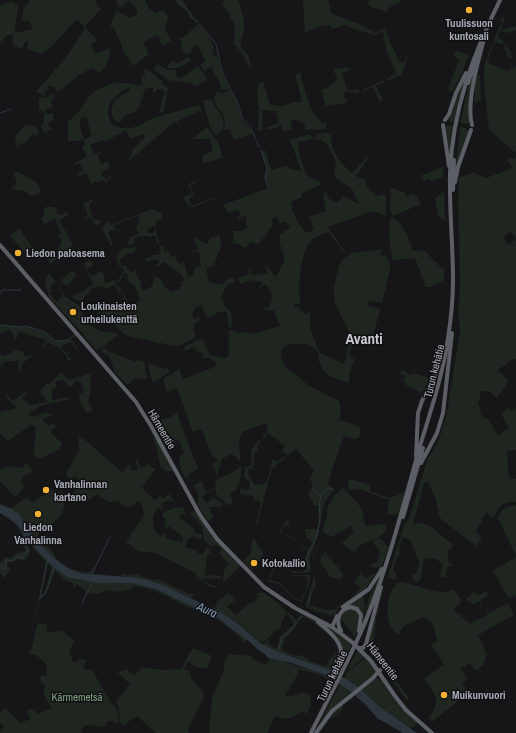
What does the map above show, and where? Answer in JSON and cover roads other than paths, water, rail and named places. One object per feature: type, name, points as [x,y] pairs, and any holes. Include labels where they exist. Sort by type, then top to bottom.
[{"type":"highway","name":"Turun kehätie","points":[[430,415],[446,365],[452,333],[456,279],[453,198],[454,161],[459,121],[468,84],[482,40],[501,0]]},
{"type":"highway","points":[[450,182],[444,122],[482,40]]},
{"type":"highway","points":[[453,198],[458,167],[471,128],[473,87],[482,40]]},
{"type":"highway","name":"Turun kehätie","points":[[358,638],[381,587],[412,487],[443,364],[450,327],[453,286],[450,182],[452,150],[463,90],[474,57]]},
{"type":"highway","name":"Hämeentie","points":[[0,245],[32,284],[136,402],[205,523],[217,539],[260,583],[272,593],[332,626],[359,648]]},
{"type":"highway","points":[[413,473],[417,446],[418,414],[422,401],[440,365],[450,327]]},
{"type":"highway","points":[[412,487],[423,458],[437,433],[443,413],[452,333]]},
{"type":"highway","name":"Turun kehätie","points":[[314,733],[342,672],[359,648],[358,638],[372,604],[391,548],[429,421]]},
{"type":"highway","points":[[332,626],[342,608],[366,591],[374,583],[391,548]]},
{"type":"highway","name":"Hämeentie","points":[[248,571],[277,594],[341,631],[380,671],[403,703],[436,733]]},
{"type":"highway","points":[[359,648],[381,587]]},
{"type":"highway","points":[[341,631],[337,623],[339,616],[347,608],[354,607],[359,611],[362,617],[358,638]]},
{"type":"highway","points":[[312,616],[334,637],[340,645],[342,672]]},
{"type":"highway","points":[[314,733],[332,711],[380,671]]},
{"type":"highway","name":"Hämeentie","points":[[380,671],[406,710],[432,733]]},
{"type":"highway","points":[[373,678],[379,677],[385,680]]},
{"type":"highway","name":"Turun kehätie","points":[[314,733],[335,686]]},
{"type":"water","name":"Aura","points":[[0,504],[13,509],[13,511],[18,513],[30,532],[55,559],[65,566],[85,574],[132,577],[147,580],[165,586],[217,610],[238,624],[260,643],[278,652],[333,671],[357,686],[379,706],[417,733],[403,733],[377,718],[365,704],[351,692],[328,676],[292,663],[268,658],[265,654],[219,619],[157,590],[130,583],[97,583],[69,578],[54,568],[24,537],[18,526],[0,513]]},
{"type":"waterway","points":[[178,0],[197,22]]},
{"type":"waterway","points":[[199,24],[216,44],[222,71],[230,89]]},
{"type":"waterway","points":[[231,90],[238,103],[242,118],[250,126],[259,147]]},
{"type":"waterway","points":[[0,113],[11,109]]},
{"type":"waterway","points":[[261,150],[267,169],[265,178],[268,188]]},
{"type":"waterway","points":[[0,294],[2,290],[20,290],[22,288]]},
{"type":"waterway","points":[[0,325],[20,327],[27,326],[44,332],[56,341],[68,340]]},
{"type":"waterway","points":[[314,487],[313,490],[321,496]]},
{"type":"waterway","points":[[318,529],[321,496],[326,490],[331,488],[332,490]]},
{"type":"waterway","points":[[308,569],[306,558],[316,538],[318,530]]},
{"type":"waterway","points":[[92,574],[110,537]]},
{"type":"waterway","points":[[0,565],[3,569],[6,569],[6,560],[12,561],[18,556],[20,558],[23,557],[28,551],[25,544],[25,538]]},
{"type":"waterway","points":[[40,598],[48,561]]},
{"type":"waterway","points":[[41,598],[48,588],[54,568]]},
{"type":"waterway","points":[[82,604],[92,583]]},
{"type":"waterway","points":[[309,603],[311,593]]},
{"type":"waterway","points":[[298,621],[302,615]]},
{"type":"waterway","points":[[278,652],[282,637],[291,630],[296,623]]},
{"type":"place","name":"Tuulissuon kuntosali","points":[[469,10]]},
{"type":"place","name":"Liedon paloasema","points":[[18,253]]},
{"type":"place","name":"Loukinaisten urheilukenttä","points":[[73,312]]},
{"type":"place","name":"Vanhalinnan kartano","points":[[46,490]]},
{"type":"place","name":"Liedon Vanhalinna","points":[[38,514]]},
{"type":"place","name":"Kotokallio","points":[[254,563]]},
{"type":"place","name":"Muikunvuori","points":[[444,695]]},
{"type":"district","name":"Avanti","points":[[364,339]]},
{"type":"park label","name":"Kärmemetsä","points":[[77,697]]}]
